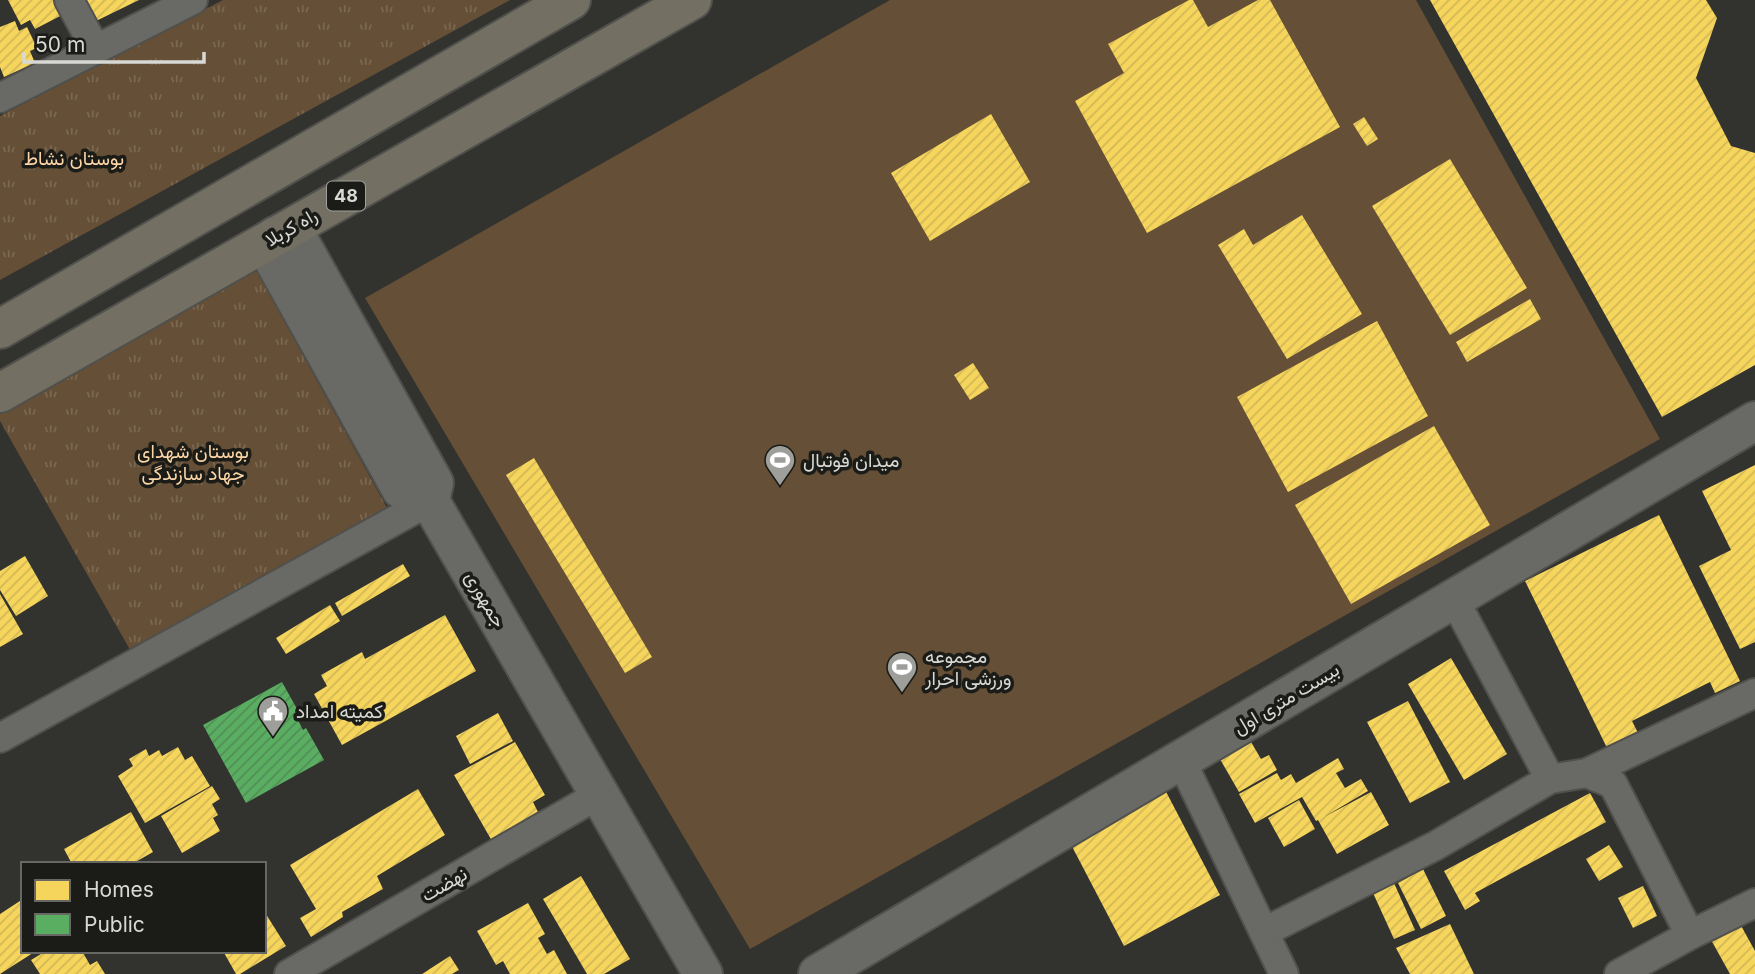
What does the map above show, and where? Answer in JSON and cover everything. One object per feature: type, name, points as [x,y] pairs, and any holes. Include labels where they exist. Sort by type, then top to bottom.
[{"type":"main road","points":[[0,329],[571,0]]},
{"type":"main road","name":"راه کربلا","points":[[0,393],[692,0]]},
{"type":"street","points":[[69,0],[96,50]]},
{"type":"street","points":[[0,98],[189,1]]},
{"type":"street","name":"جمهوری","points":[[275,236],[298,240],[433,483],[430,501],[703,974]]},
{"type":"street","name":"بیست متری اول","points":[[818,974],[1755,421]]},
{"type":"street","points":[[0,738],[430,501]]},
{"type":"street","points":[[1454,599],[1550,779]]},
{"type":"street","points":[[1264,932],[1435,846],[1550,779],[1587,774],[1755,694]]},
{"type":"street","points":[[1181,760],[1284,974]]},
{"type":"street","points":[[1587,774],[1613,784],[1690,935]]},
{"type":"street","name":"نهضت","points":[[289,974],[598,794]]},
{"type":"street","points":[[1619,974],[1755,903]]},
{"type":"green space","name":"بوستان نشاط","points":[[223,0],[510,0],[0,280],[0,116]]},
{"type":"green space","name":"مجموعه ورزشی احرار","points":[[890,0],[1416,0],[1660,439],[750,949],[365,298]]},
{"type":"green space","name":"بوستان شهدای جهاد سازندگی","points":[[255,268],[387,508],[133,655],[0,421],[0,414]]},
{"type":"building: Homes","points":[[8,0],[59,0],[66,13],[35,29],[30,20],[21,25]]},
{"type":"building: Homes","points":[[86,0],[139,0],[96,21]]},
{"type":"building: Homes","points":[[1193,0],[1208,27],[1258,0],[1270,0],[1340,127],[1147,233],[1075,101],[1124,73],[1108,44]]},
{"type":"building: Homes","points":[[1430,0],[1706,0],[1717,18],[1696,78],[1731,146],[1755,153],[1755,365],[1662,417]]},
{"type":"building: Homes","points":[[15,21],[19,31],[27,27],[37,48],[30,51],[35,63],[4,77],[0,67],[0,27]]},
{"type":"building: Homes","points":[[991,114],[1030,182],[930,241],[891,173]]},
{"type":"building: Homes","points":[[1364,117],[1378,139],[1367,146],[1353,124]]},
{"type":"building: Homes","points":[[1450,159],[1527,288],[1450,335],[1372,206]]},
{"type":"building: Homes","points":[[1302,215],[1362,314],[1287,359],[1218,245],[1244,229],[1253,245]]},
{"type":"building: Homes","points":[[1530,299],[1541,319],[1467,362],[1456,342]]},
{"type":"building: Homes","points":[[1377,321],[1428,416],[1288,492],[1237,397]]},
{"type":"building: Homes","points":[[973,363],[989,388],[970,400],[954,375]]},
{"type":"building: Homes","points":[[1434,426],[1490,525],[1351,604],[1295,505]]},
{"type":"building: Homes","points":[[534,458],[652,657],[625,673],[506,475]]},
{"type":"building: Homes","points":[[1755,465],[1755,642],[1740,649],[1699,566],[1731,550],[1702,491]]},
{"type":"building: Homes","points":[[1659,515],[1740,681],[1715,693],[1710,682],[1632,721],[1641,739],[1610,754],[1525,581]]},
{"type":"building: Homes","points":[[25,556],[48,596],[16,616],[0,590],[0,571]]},
{"type":"building: Homes","points":[[403,564],[410,576],[342,616],[335,603]]},
{"type":"building: Homes","points":[[0,594],[23,634],[0,647]]},
{"type":"building: Homes","points":[[330,605],[340,621],[286,654],[276,638]]},
{"type":"building: Homes","points":[[445,615],[476,671],[342,745],[314,694],[327,686],[321,675],[362,652],[365,659]]},
{"type":"building: Homes","points":[[1451,658],[1507,754],[1464,780],[1408,684]]},
{"type":"building: Homes","points":[[1408,701],[1450,782],[1410,803],[1367,722]]},
{"type":"building: Homes","points":[[498,713],[513,741],[470,764],[456,736]]},
{"type":"building: Homes","points":[[1244,730],[1261,759],[1269,755],[1277,770],[1239,792],[1213,747]]},
{"type":"building: Homes","points":[[515,742],[545,795],[533,802],[540,816],[492,841],[454,775]]},
{"type":"building: Homes","points":[[178,747],[185,760],[192,756],[210,786],[145,823],[118,776],[133,766],[129,759],[146,749],[149,756],[159,750],[162,756]]},
{"type":"building: Homes","points":[[1338,758],[1344,769],[1336,773],[1345,788],[1361,779],[1368,791],[1324,817],[1371,792],[1389,825],[1337,854],[1302,797],[1255,823],[1239,794],[1277,773],[1281,780],[1291,774],[1296,783]]},
{"type":"building: Homes","points":[[1162,784],[1220,895],[1124,946],[1066,835]]},
{"type":"building: Homes","points":[[212,786],[220,799],[212,804],[218,815],[213,818],[220,831],[182,853],[161,816]]},
{"type":"building: Homes","points":[[418,789],[445,835],[377,876],[383,889],[342,912],[343,917],[311,937],[300,918],[316,909],[290,865]]},
{"type":"building: Homes","points":[[1590,793],[1606,822],[1475,893],[1480,901],[1465,910],[1444,871]]},
{"type":"building: Homes","points":[[1299,800],[1315,829],[1284,847],[1268,818]]},
{"type":"building: Homes","points":[[131,812],[153,852],[136,862],[71,862],[64,849]]},
{"type":"building: Homes","points":[[1609,845],[1623,867],[1599,881],[1586,859]]},
{"type":"building: Homes","points":[[1423,869],[1446,916],[1421,929],[1398,883]]},
{"type":"building: Homes","points":[[581,876],[630,959],[604,974],[587,974],[543,899]]},
{"type":"building: Homes","points":[[1394,883],[1415,930],[1394,939],[1373,893]]},
{"type":"building: Homes","points":[[1643,886],[1657,916],[1633,928],[1618,898]]},
{"type":"building: Homes","points":[[21,900],[21,953],[33,953],[0,974],[0,914]]},
{"type":"building: Homes","points":[[528,903],[545,934],[538,938],[547,954],[554,950],[567,974],[510,974],[503,961],[496,965],[477,931]]},
{"type":"building: Homes","points":[[266,914],[286,946],[236,974],[224,953],[266,953]]},
{"type":"building: Homes","points":[[1739,922],[1755,951],[1755,974],[1730,974],[1710,938]]},
{"type":"building: Homes","points":[[1450,924],[1474,974],[1410,974],[1396,948]]},
{"type":"building: Homes","points":[[43,953],[83,953],[90,965],[97,961],[105,974],[40,974],[31,960]]},
{"type":"building: Homes","points":[[450,956],[459,970],[452,974],[422,974]]},
{"type":"building: Public","points":[[282,682],[301,716],[297,718],[303,730],[306,728],[324,760],[246,803],[203,725]]},
{"type":"place","name":"میدان فوتبال","points":[[780,487]]},
{"type":"place","name":"مجموعه ورزشی احرار","points":[[902,694]]},
{"type":"place","name":"کمیته امداد","points":[[273,738]]}]
